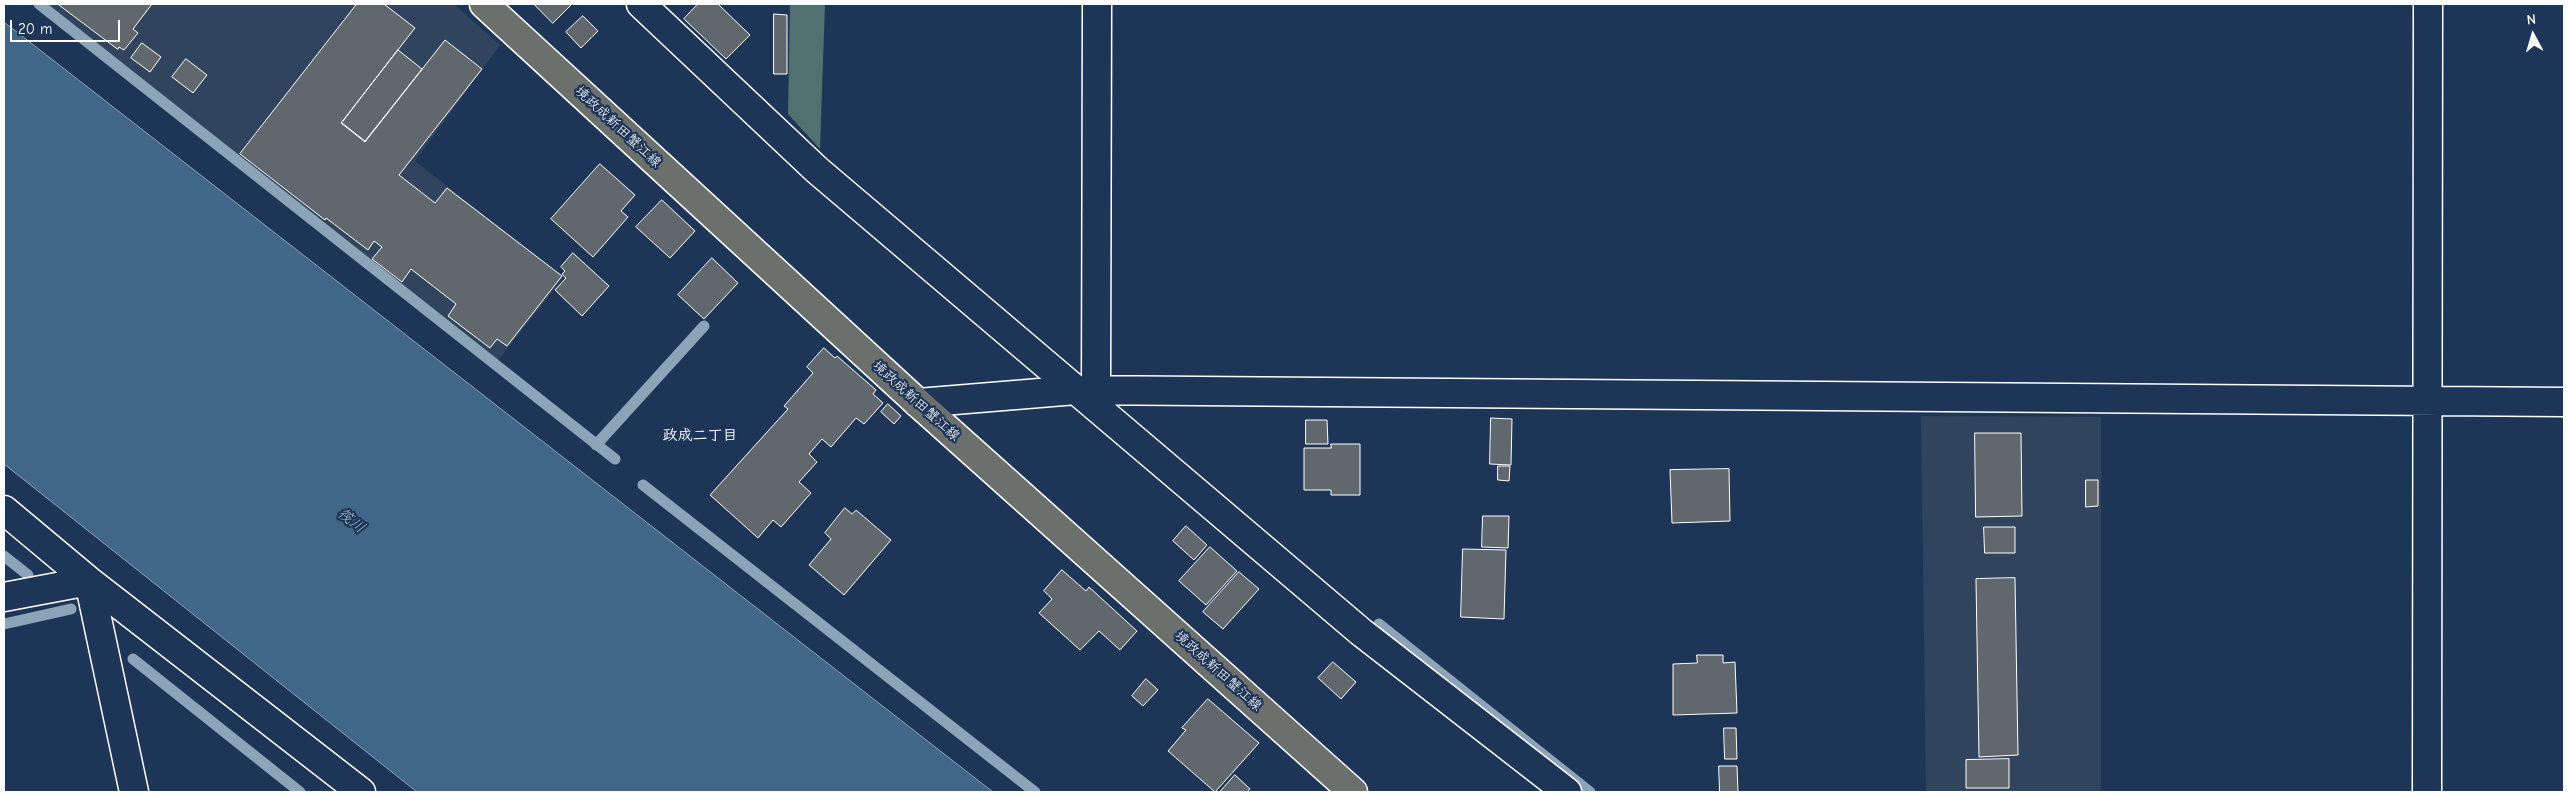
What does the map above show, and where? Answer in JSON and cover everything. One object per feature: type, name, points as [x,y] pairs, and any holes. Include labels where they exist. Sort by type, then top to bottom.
[{"type":"main road","name":"境政成新田蟹江線","points":[[484,4],[918,403],[1353,792]]},
{"type":"street","points":[[641,4],[817,170],[1086,391],[1361,632],[1567,792]]},
{"type":"street","points":[[1086,391],[1097,4]]},
{"type":"street","points":[[2427,792],[2428,4]]},
{"type":"street","points":[[918,403],[1086,391],[2564,402]]},
{"type":"street","points":[[4,510],[89,580],[361,792]]},
{"type":"street","points":[[4,597],[89,580]]},
{"type":"street","points":[[89,580],[134,792]]},
{"type":"shaded area","points":[[44,4],[454,4],[500,45],[415,161],[564,277],[496,363]]},
{"type":"shaded area","points":[[1921,416],[2101,417],[2101,792],[1926,792]]},
{"type":"green space","points":[[790,4],[825,4],[820,149],[788,114]]},
{"type":"water","name":"筏川","points":[[4,22],[993,792],[417,792],[4,464]]},
{"type":"building","points":[[58,4],[152,4],[133,29],[138,33],[124,50],[119,47],[118,49]]},
{"type":"building","points":[[357,4],[384,4],[415,28],[341,123],[365,142],[445,40],[482,69],[399,175],[435,203],[447,188],[562,276],[507,346],[497,339],[490,348],[448,316],[456,304],[411,269],[402,282],[372,259],[382,247],[374,241],[368,250],[326,218],[325,220],[240,154]]},
{"type":"building","points":[[534,4],[572,4],[553,23]]},
{"type":"building","points":[[698,4],[718,4],[750,35],[726,59],[684,19]]},
{"type":"building","points":[[774,14],[787,15],[787,74],[774,74]]},
{"type":"building","points":[[583,16],[598,31],[581,48],[566,32]]},
{"type":"building","points":[[142,43],[161,57],[150,72],[131,58]]},
{"type":"building","points":[[398,50],[422,69],[365,141],[342,123]]},
{"type":"building","points":[[186,59],[207,75],[193,93],[172,77]]},
{"type":"building","points":[[600,164],[635,195],[621,211],[628,217],[593,257],[551,219]]},
{"type":"building","points":[[662,200],[695,231],[670,258],[636,227]]},
{"type":"building","points":[[573,253],[609,286],[582,316],[555,290],[566,278],[562,274],[565,271],[561,267]]},
{"type":"building","points":[[712,258],[738,283],[704,319],[678,295]]},
{"type":"building","points":[[824,348],[835,358],[837,356],[876,390],[873,394],[883,403],[864,424],[856,418],[831,447],[822,439],[809,454],[817,462],[799,482],[811,493],[781,527],[773,520],[758,538],[710,495],[788,409],[784,406],[813,373],[807,367]]},
{"type":"building","points":[[888,404],[901,416],[894,424],[881,412]]},
{"type":"building","points":[[1491,418],[1512,419],[1511,465],[1490,464]]},
{"type":"building","points":[[1306,420],[1327,420],[1328,444],[1306,444]]},
{"type":"building","points":[[1975,433],[2021,433],[2022,516],[1976,517]]},
{"type":"building","points":[[1331,444],[1360,444],[1360,495],[1331,495],[1331,490],[1304,490],[1304,448],[1331,448]]},
{"type":"building","points":[[1498,466],[1510,466],[1509,481],[1498,480]]},
{"type":"building","points":[[1729,469],[1730,521],[1672,523],[1670,470]]},
{"type":"building","points":[[2086,480],[2098,480],[2098,506],[2086,507]]},
{"type":"building","points":[[845,508],[852,514],[856,510],[891,540],[844,595],[809,565],[831,539],[825,533]]},
{"type":"building","points":[[1483,516],[1509,516],[1508,548],[1482,547]]},
{"type":"building","points":[[1186,526],[1207,545],[1194,560],[1173,541]]},
{"type":"building","points":[[1984,527],[2015,527],[2015,553],[1985,553]]},
{"type":"building","points":[[1210,547],[1237,571],[1206,605],[1179,581]]},
{"type":"building","points":[[1463,549],[1506,550],[1504,619],[1461,617]]},
{"type":"building","points":[[1062,570],[1086,591],[1089,587],[1137,631],[1120,650],[1099,631],[1080,650],[1039,613],[1052,599],[1044,591]]},
{"type":"building","points":[[1239,572],[1259,589],[1223,629],[1203,612]]},
{"type":"building","points":[[2015,578],[2018,755],[1979,757],[1976,579]]},
{"type":"building","points":[[1697,655],[1723,655],[1723,663],[1735,662],[1737,713],[1673,715],[1673,664],[1697,663]]},
{"type":"building","points":[[1333,662],[1356,682],[1341,699],[1318,678]]},
{"type":"building","points":[[1146,679],[1158,690],[1143,706],[1132,696]]},
{"type":"building","points":[[1208,699],[1259,743],[1215,792],[1168,751],[1186,730],[1182,728]]},
{"type":"building","points":[[1724,728],[1736,728],[1737,759],[1725,759]]},
{"type":"building","points":[[2009,759],[2009,788],[1966,788],[1966,760]]},
{"type":"building","points":[[1719,766],[1737,766],[1738,792],[1720,792]]},
{"type":"building","points":[[1235,775],[1250,789],[1247,792],[1220,792]]},
{"type":"waterway","points":[[39,4],[615,459]]},
{"type":"waterway","points":[[596,445],[704,326]]},
{"type":"waterway","points":[[643,485],[1035,792]]},
{"type":"waterway","points":[[4,556],[28,575]]},
{"type":"waterway","points":[[4,624],[71,609]]},
{"type":"waterway","points":[[1379,624],[1590,792]]},
{"type":"waterway","points":[[133,659],[300,792]]},
{"type":"district","name":"政成二丁目","points":[[700,436]]}]
